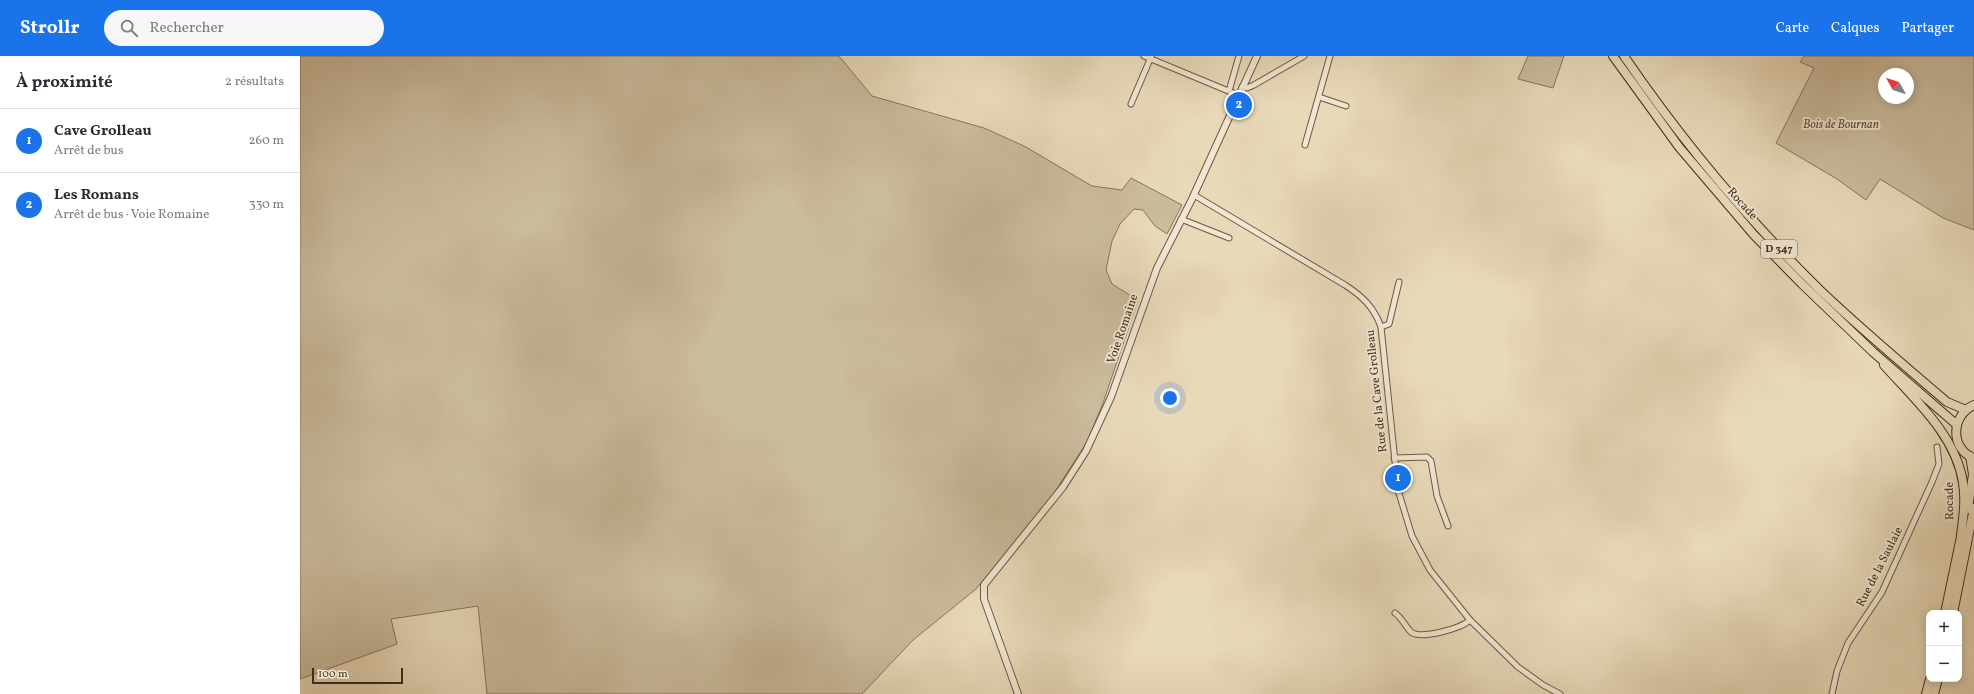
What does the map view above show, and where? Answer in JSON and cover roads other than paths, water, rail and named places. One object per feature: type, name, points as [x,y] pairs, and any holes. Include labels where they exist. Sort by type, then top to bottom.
[{"type":"main road","name":"Rocade","points":[[1613,56],[1674,141],[1738,218],[1791,274],[1873,352],[1957,425]]},
{"type":"main road","name":"D 347","points":[[1624,56],[1659,106],[1701,160],[1740,206],[1792,262],[1824,293],[1947,402],[1966,410]]},
{"type":"main road","name":"Rocade","points":[[1873,352],[1935,423],[1950,447],[1959,467],[1963,485],[1961,536]]},
{"type":"main road","points":[[1946,610],[1973,469],[1972,457],[1960,446],[1957,439],[1957,425],[1966,410],[1974,405]]},
{"type":"main road","points":[[1954,610],[1974,508]]},
{"type":"main road","points":[[1926,694],[1929,682]]},
{"type":"main road","points":[[1934,694],[1937,682]]},
{"type":"street","points":[[1144,56],[1238,95]]},
{"type":"street","points":[[1229,91],[1239,56]]},
{"type":"street","name":"Voie Romaine","points":[[1018,694],[982,592],[986,582],[1070,478],[1086,451],[1111,397],[1155,273],[1194,195],[1238,95],[1257,56]]},
{"type":"street","points":[[1242,87],[1247,88],[1254,85],[1304,56]]},
{"type":"street","points":[[1305,145],[1330,56]]},
{"type":"street","points":[[1131,104],[1150,58]]},
{"type":"street","points":[[1319,97],[1346,106]]},
{"type":"street","name":"Rue de la Cave Grolleau","points":[[1194,195],[1360,295],[1377,316],[1381,326],[1398,490],[1412,536],[1430,570],[1470,620],[1518,667],[1543,685],[1560,694]]},
{"type":"street","points":[[1181,219],[1229,238]]},
{"type":"street","points":[[1381,326],[1389,324],[1399,282]]},
{"type":"street","name":"Rue de la Saulaie","points":[[1832,694],[1836,671],[1848,643],[1882,592],[1936,473],[1939,459],[1937,448]]},
{"type":"street","points":[[1394,458],[1427,457],[1431,461],[1437,496],[1448,526]]},
{"type":"street","points":[[1395,613],[1403,620],[1412,632],[1421,636],[1462,626],[1470,620]]},
{"type":"place","name":"Les Romans","points":[[1239,105]]},
{"type":"place","name":"Cave Grolleau","points":[[1398,478]]},
{"type":"park label","name":"Bois de Bournan","points":[[1841,125]]}]
